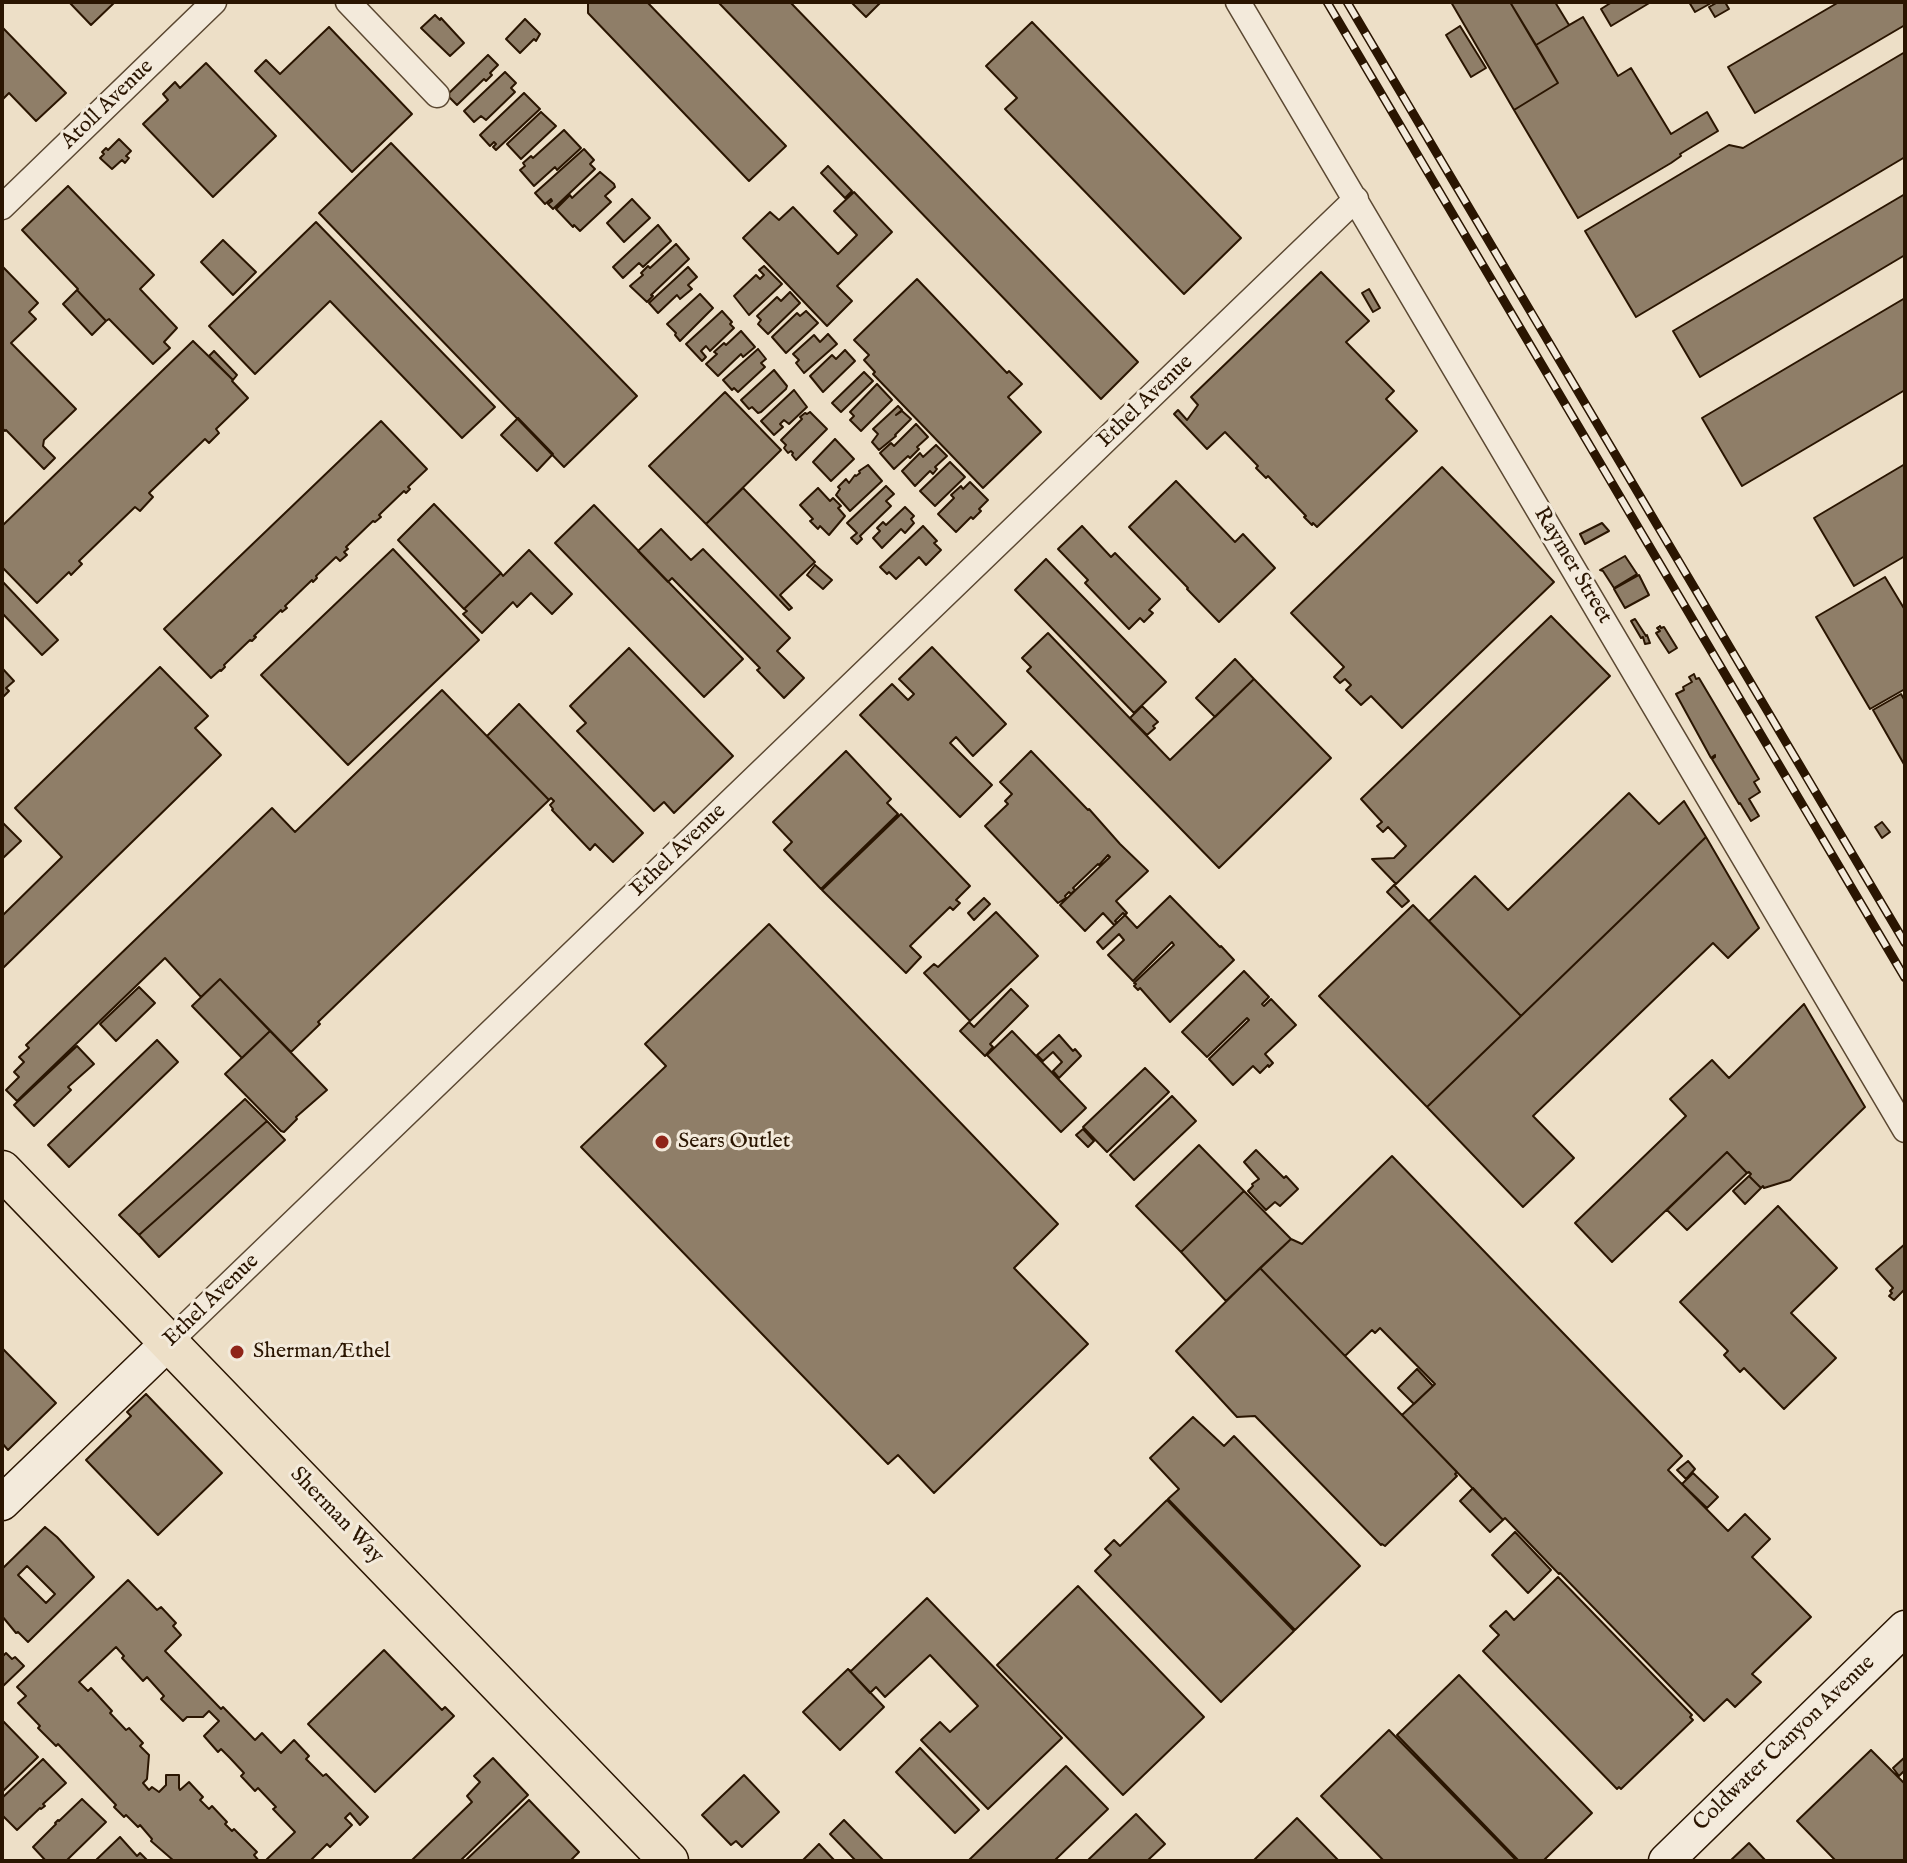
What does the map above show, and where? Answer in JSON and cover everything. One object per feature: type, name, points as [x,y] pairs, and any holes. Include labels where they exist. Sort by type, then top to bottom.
[{"type":"main road","name":"Sherman Way","points":[[2,1170],[669,1861]]},
{"type":"main road","name":"Ethel Avenue","points":[[2,1503],[168,1343]]},
{"type":"main road","name":"Coldwater Canyon Avenue","points":[[1666,1861],[1905,1628]]},
{"type":"street","name":"Atoll Avenue","points":[[2,207],[214,2]]},
{"type":"street","points":[[348,2],[437,95]]},
{"type":"street","name":"Raymer Street","points":[[1238,2],[1905,1130]]},
{"type":"street","name":"Ethel Avenue","points":[[168,1343],[1356,199]]},
{"type":"building","points":[[69,2],[115,2],[91,25]]},
{"type":"building","points":[[588,2],[647,2],[786,146],[749,181],[588,13]]},
{"type":"building","points":[[718,2],[790,2],[1138,362],[1101,399]]},
{"type":"building","points":[[851,2],[881,2],[866,17]]},
{"type":"building","points":[[1451,2],[1510,2],[1558,83],[1514,110]]},
{"type":"building","points":[[1510,2],[1555,2],[1569,25],[1583,17],[1536,45]]},
{"type":"building","points":[[1612,2],[1651,2],[1611,26],[1601,9]]},
{"type":"building","points":[[1689,2],[1713,2],[1695,12]]},
{"type":"building","points":[[1725,2],[1729,9],[1715,17],[1709,7]]},
{"type":"building","points":[[1839,2],[1905,2],[1905,25],[1755,113],[1728,67]]},
{"type":"building","points":[[435,15],[464,43],[450,56],[421,28]]},
{"type":"building","points":[[1583,17],[1618,76],[1631,68],[1671,134],[1707,112],[1718,131],[1578,218],[1514,110],[1558,83],[1536,45]]},
{"type":"building","points":[[525,19],[540,34],[520,53],[506,39]]},
{"type":"building","points":[[1032,22],[1241,238],[1184,294],[1005,109],[1017,98],[986,66]]},
{"type":"building","points":[[1460,26],[1486,68],[1471,77],[1446,35]]},
{"type":"building","points":[[2,27],[66,93],[36,121],[9,93],[2,100]]},
{"type":"building","points":[[329,27],[412,114],[352,172],[255,71],[266,60],[280,74]]},
{"type":"building","points":[[1905,52],[1905,157],[1636,317],[1585,231],[1729,145],[1743,148]]},
{"type":"building","points":[[488,55],[498,65],[490,73],[492,75],[457,105],[447,95]]},
{"type":"building","points":[[206,63],[276,136],[213,197],[143,124],[168,100],[163,94],[175,82],[180,88]]},
{"type":"building","points":[[505,72],[516,83],[511,88],[515,92],[486,120],[481,116],[474,122],[464,111]]},
{"type":"building","points":[[524,93],[540,109],[496,150],[494,142],[490,146],[480,135]]},
{"type":"building","points":[[541,112],[556,126],[521,159],[507,144]]},
{"type":"building","points":[[564,130],[581,148],[534,186],[520,170],[525,166],[523,163]]},
{"type":"building","points":[[119,139],[131,151],[125,163],[122,160],[112,169],[100,158],[106,148],[108,150]]},
{"type":"building","points":[[391,143],[637,396],[564,467],[319,213]]},
{"type":"building","points":[[584,149],[594,160],[590,164],[595,169],[553,209],[548,204],[551,199],[545,204],[535,193]]},
{"type":"building","points":[[828,166],[852,191],[845,198],[821,173]]},
{"type":"building","points":[[600,172],[614,184],[615,187],[605,196],[611,202],[580,231],[556,209]]},
{"type":"building","points":[[68,186],[154,275],[140,289],[177,328],[164,342],[170,348],[153,364],[109,319],[106,321],[22,230]]},
{"type":"building","points":[[854,192],[892,232],[837,286],[852,301],[827,326],[743,238],[770,212],[779,220],[793,207],[838,254],[857,235],[834,211]]},
{"type":"building","points":[[1905,194],[1905,255],[1700,377],[1673,331]]},
{"type":"building","points":[[632,199],[650,218],[624,242],[607,223]]},
{"type":"building","points":[[316,222],[495,407],[462,438],[330,301],[255,374],[209,326]]},
{"type":"building","points":[[658,225],[671,241],[643,267],[639,263],[623,278],[613,267]]},
{"type":"building","points":[[223,240],[256,272],[233,295],[201,262]]},
{"type":"building","points":[[676,244],[689,259],[647,302],[630,286],[648,266],[650,268]]},
{"type":"building","points":[[2,266],[38,303],[29,312],[36,319],[11,343],[76,409],[44,440],[43,446],[55,458],[44,469],[2,428]]},
{"type":"building","points":[[764,266],[782,284],[749,315],[734,296],[756,275],[760,279],[764,275],[759,270]]},
{"type":"building","points":[[688,267],[697,277],[688,285],[692,289],[680,299],[677,295],[658,313],[649,303]]},
{"type":"building","points":[[1321,272],[1369,321],[1346,342],[1394,391],[1386,399],[1417,431],[1317,527],[1304,517],[1268,476],[1266,478],[1256,468],[1258,466],[1225,432],[1207,449],[1174,414],[1178,410],[1187,420],[1198,405],[1191,397]]},
{"type":"building","points":[[917,279],[1007,373],[1009,371],[1022,384],[1008,397],[1041,432],[983,488],[873,374],[875,372],[864,360],[869,355],[854,340]]},
{"type":"building","points":[[1369,289],[1380,308],[1373,312],[1362,293]]},
{"type":"building","points":[[77,290],[106,321],[92,335],[63,304]]},
{"type":"building","points":[[790,292],[800,303],[768,334],[758,324],[761,320],[757,316],[777,297],[781,301]]},
{"type":"building","points":[[700,294],[713,308],[680,341],[667,324]]},
{"type":"building","points":[[1905,298],[1905,390],[1742,486],[1702,418]]},
{"type":"building","points":[[722,311],[734,328],[710,351],[706,346],[701,351],[706,357],[702,361],[686,344]]},
{"type":"building","points":[[806,311],[818,323],[786,353],[772,337],[797,313],[800,316]]},
{"type":"building","points":[[741,331],[755,347],[743,357],[741,354],[718,376],[706,364],[717,354],[714,352]]},
{"type":"building","points":[[828,334],[837,344],[804,373],[793,354],[814,335],[820,342]]},
{"type":"building","points":[[193,341],[248,398],[216,429],[219,433],[209,443],[205,439],[149,493],[153,497],[140,511],[135,507],[79,561],[82,564],[71,575],[69,572],[37,603],[2,567],[2,526]]},
{"type":"building","points":[[758,349],[766,359],[761,363],[765,367],[738,392],[734,388],[732,390],[723,380]]},
{"type":"building","points":[[845,350],[855,361],[823,392],[810,376],[832,355],[836,359]]},
{"type":"building","points":[[214,351],[237,375],[233,380],[209,356]]},
{"type":"building","points":[[774,370],[787,386],[786,389],[761,412],[752,407],[749,409],[741,400]]},
{"type":"building","points":[[864,372],[873,381],[841,412],[832,403]]},
{"type":"building","points":[[877,384],[892,400],[861,431],[850,420],[854,416],[850,412]]},
{"type":"building","points":[[794,390],[807,407],[789,424],[784,420],[780,424],[783,427],[774,435],[761,421]]},
{"type":"building","points":[[725,392],[781,450],[706,524],[649,466]]},
{"type":"building","points":[[898,406],[902,410],[896,415],[902,411],[911,419],[879,450],[872,442],[878,434],[873,429]]},
{"type":"building","points":[[810,412],[827,429],[796,460],[781,440],[802,419],[800,417]]},
{"type":"building","points":[[518,418],[553,454],[537,471],[501,435]]},
{"type":"building","points":[[381,421],[427,469],[408,487],[410,489],[406,493],[404,491],[379,515],[381,517],[346,547],[348,549],[344,552],[347,555],[340,561],[336,557],[285,606],[287,608],[281,610],[211,678],[164,629]]},
{"type":"building","points":[[916,424],[928,437],[910,458],[908,456],[894,469],[880,453],[891,443],[894,446]]},
{"type":"building","points":[[835,439],[854,459],[831,481],[813,462]]},
{"type":"building","points":[[936,445],[947,456],[935,467],[937,469],[933,474],[930,471],[915,486],[902,471],[920,453],[923,457]]},
{"type":"building","points":[[950,462],[965,477],[935,506],[920,491]]},
{"type":"building","points":[[1905,464],[1905,556],[1854,586],[1814,518]]},
{"type":"building","points":[[868,465],[882,481],[850,511],[836,495],[840,489],[838,487],[846,479],[849,483]]},
{"type":"building","points":[[1442,467],[1554,582],[1402,728],[1371,696],[1361,705],[1346,690],[1351,685],[1345,679],[1340,683],[1334,677],[1344,667],[1291,613]]},
{"type":"building","points":[[1176,481],[1235,542],[1243,534],[1275,568],[1219,622],[1129,527]]},
{"type":"building","points":[[970,482],[988,500],[973,519],[971,517],[956,532],[938,514],[954,498],[951,495]]},
{"type":"building","points":[[886,486],[894,494],[886,501],[891,506],[860,536],[862,539],[857,544],[851,538],[857,533],[847,523]]},
{"type":"building","points":[[743,488],[815,562],[780,595],[792,608],[789,610],[706,524]]},
{"type":"building","points":[[818,488],[830,501],[833,498],[841,506],[838,508],[845,516],[829,535],[810,521],[813,519],[800,505]]},
{"type":"building","points":[[434,504],[501,573],[464,609],[398,540]]},
{"type":"building","points":[[594,505],[743,659],[704,697],[555,543]]},
{"type":"building","points":[[905,507],[914,516],[911,519],[914,523],[905,533],[901,529],[882,548],[873,538],[880,531],[877,528],[883,522],[886,525]]},
{"type":"building","points":[[1602,523],[1609,531],[1585,544],[1580,534]]},
{"type":"building","points":[[923,526],[941,550],[926,565],[919,557],[896,579],[889,572],[887,574],[880,567]]},
{"type":"building","points":[[1082,526],[1111,557],[1115,553],[1160,599],[1149,610],[1153,613],[1144,622],[1140,618],[1129,629],[1058,549]]},
{"type":"building","points":[[661,529],[691,560],[703,549],[790,638],[777,651],[804,678],[784,698],[757,670],[760,668],[672,578],[668,582],[638,551]]},
{"type":"building","points":[[393,549],[479,640],[348,765],[261,675]]},
{"type":"building","points":[[529,550],[572,594],[552,614],[531,593],[517,607],[513,602],[482,633],[463,614],[467,611],[464,609]]},
{"type":"building","points":[[1625,556],[1637,574],[1614,588],[1600,570]]},
{"type":"building","points":[[1046,559],[1166,682],[1134,713],[1015,590]]},
{"type":"building","points":[[815,565],[832,580],[823,589],[807,575]]},
{"type":"building","points":[[1639,575],[1649,595],[1625,608],[1614,589]]},
{"type":"building","points":[[1885,577],[1905,610],[1905,689],[1870,709],[1816,617]]},
{"type":"building","points":[[2,581],[58,640],[42,655],[2,613]]},
{"type":"building","points":[[1551,616],[1610,676],[1396,884],[1372,859],[1394,858],[1406,846],[1388,827],[1383,832],[1377,826],[1382,822],[1361,799]]},
{"type":"building","points":[[1635,619],[1650,643],[1645,644],[1641,638],[1631,621]]},
{"type":"building","points":[[1664,627],[1677,648],[1669,653],[1656,633],[1660,631],[1657,628]]},
{"type":"building","points":[[1048,633],[1170,760],[1254,679],[1331,758],[1219,868],[1027,671],[1031,667],[1022,658]]},
{"type":"building","points":[[932,647],[1006,724],[973,756],[956,737],[950,743],[992,785],[960,817],[860,715],[892,684],[908,700],[914,694],[899,679]]},
{"type":"building","points":[[629,648],[733,756],[674,813],[664,802],[654,811],[577,731],[586,723],[570,706]]},
{"type":"building","points":[[1235,659],[1254,679],[1215,717],[1196,698]]},
{"type":"building","points":[[160,667],[208,716],[195,728],[221,755],[2,969],[2,916],[62,857],[15,808]]},
{"type":"building","points":[[2,668],[14,681],[6,688],[9,691],[2,698]]},
{"type":"building","points":[[1694,674],[1759,779],[1754,782],[1760,792],[1749,799],[1759,816],[1751,821],[1712,759],[1715,755],[1711,758],[1676,694],[1692,682],[1689,677]]},
{"type":"building","points":[[442,690],[549,800],[318,1022],[320,1024],[291,1052],[220,979],[201,997],[165,958],[17,1101],[6,1090],[19,1077],[14,1072],[24,1062],[19,1057],[29,1048],[26,1045],[272,808],[295,832]]},
{"type":"building","points":[[1901,694],[1905,701],[1905,766],[1873,710]]},
{"type":"building","points":[[519,704],[643,833],[613,862],[595,844],[590,850],[552,810],[550,805],[554,801],[549,800],[487,736]]},
{"type":"building","points":[[1142,706],[1158,722],[1147,735],[1130,718]]},
{"type":"building","points":[[846,751],[891,799],[887,803],[898,814],[821,889],[784,850],[792,842],[773,822]]},
{"type":"building","points":[[1031,751],[1148,871],[1116,901],[1127,913],[1123,913],[1114,925],[1103,913],[1085,931],[1060,905],[1110,857],[1108,855],[1073,888],[1075,890],[1071,894],[1069,892],[1058,903],[985,826],[1008,804],[1005,801],[1012,794],[1000,782]]},
{"type":"building","points":[[1629,793],[1659,824],[1684,801],[1706,837],[1521,1016],[1429,921],[1475,876],[1508,910]]},
{"type":"building","points":[[901,814],[970,886],[956,900],[960,903],[953,910],[950,907],[910,946],[921,957],[906,973],[822,890]]},
{"type":"building","points":[[2,822],[21,841],[2,859]]},
{"type":"building","points":[[1882,822],[1890,832],[1882,838],[1875,827]]},
{"type":"building","points":[[1706,837],[1759,928],[1728,958],[1713,943],[1533,1116],[1574,1158],[1523,1207],[1427,1107]]},
{"type":"building","points":[[1394,885],[1409,901],[1402,907],[1387,892]]},
{"type":"building","points":[[1170,896],[1234,960],[1170,1022],[1134,983],[1174,945],[1172,942],[1133,981],[1108,955],[1124,940],[1119,934],[1103,949],[1097,942],[1125,915],[1137,928]]},
{"type":"building","points":[[984,898],[990,904],[974,920],[968,913]]},
{"type":"building","points":[[1413,905],[1521,1016],[1427,1107],[1319,996]]},
{"type":"building","points":[[996,912],[1038,956],[970,1021],[924,973],[934,964],[938,967]]},
{"type":"building","points":[[769,924],[1058,1224],[1014,1268],[1088,1344],[934,1493],[898,1455],[888,1464],[581,1147],[666,1066],[645,1044]]},
{"type":"building","points":[[1244,971],[1269,997],[1262,1004],[1264,1006],[1271,999],[1296,1025],[1265,1054],[1273,1063],[1269,1067],[1260,1073],[1253,1066],[1233,1085],[1209,1059],[1249,1020],[1247,1018],[1207,1057],[1182,1032]]},
{"type":"building","points":[[220,979],[270,1031],[242,1058],[192,1006]]},
{"type":"building","points":[[139,987],[155,1003],[116,1041],[100,1024]]},
{"type":"building","points":[[1011,989],[1028,1006],[990,1044],[993,1047],[985,1056],[960,1031],[969,1022],[974,1027]]},
{"type":"building","points":[[1804,1004],[1865,1107],[1790,1180],[1761,1188],[1727,1152],[1612,1262],[1575,1223],[1686,1116],[1670,1099],[1712,1060],[1729,1078]]},
{"type":"building","points":[[270,1031],[327,1090],[284,1132],[225,1074]]},
{"type":"building","points":[[1012,1031],[1086,1108],[1061,1132],[987,1055]]},
{"type":"building","points":[[1059,1035],[1081,1056],[1059,1078],[1053,1071],[1062,1062],[1053,1052],[1043,1061],[1037,1055]]},
{"type":"building","points":[[157,1040],[178,1062],[69,1167],[48,1145]]},
{"type":"building","points":[[77,1046],[94,1064],[68,1087],[71,1090],[34,1126],[14,1105]]},
{"type":"building","points":[[1145,1068],[1169,1092],[1107,1152],[1083,1127]]},
{"type":"building","points":[[1172,1096],[1196,1121],[1134,1180],[1110,1155]]},
{"type":"building","points":[[245,1099],[267,1121],[139,1235],[119,1215]]},
{"type":"building","points":[[267,1121],[285,1140],[159,1257],[139,1235]]},
{"type":"building","points":[[1083,1129],[1094,1141],[1088,1147],[1076,1135]]},
{"type":"building","points":[[1199,1145],[1244,1191],[1181,1252],[1136,1206]]},
{"type":"building","points":[[1256,1150],[1298,1189],[1280,1206],[1275,1202],[1266,1210],[1248,1191],[1259,1179],[1244,1162]]},
{"type":"building","points":[[1727,1152],[1747,1173],[1687,1230],[1667,1210]]},
{"type":"building","points":[[1392,1156],[1682,1456],[1668,1470],[1728,1531],[1745,1514],[1770,1539],[1752,1557],[1811,1617],[1752,1674],[1761,1682],[1735,1707],[1727,1699],[1704,1721],[1402,1415],[1435,1384],[1380,1328],[1375,1333],[1372,1330],[1345,1356],[1260,1268],[1291,1239],[1302,1244]]},
{"type":"building","points":[[1749,1176],[1761,1188],[1745,1204],[1733,1191]]},
{"type":"building","points":[[1244,1191],[1291,1239],[1226,1301],[1181,1252]]},
{"type":"building","points":[[1778,1206],[1837,1268],[1791,1313],[1836,1358],[1784,1409],[1744,1368],[1740,1372],[1724,1355],[1728,1351],[1680,1302]]},
{"type":"building","points":[[1905,1244],[1905,1289],[1894,1300],[1889,1296],[1893,1288],[1876,1269]]},
{"type":"building","points":[[1260,1268],[1457,1472],[1457,1476],[1385,1546],[1255,1416],[1237,1417],[1176,1351]]},
{"type":"building","points":[[2,1348],[56,1403],[8,1450],[2,1443]]},
{"type":"building","points":[[1417,1369],[1433,1386],[1414,1404],[1398,1388]]},
{"type":"building","points":[[146,1394],[222,1473],[158,1535],[86,1460],[131,1416],[127,1412]]},
{"type":"building","points":[[1193,1417],[1224,1446],[1234,1436],[1360,1566],[1295,1630],[1168,1499],[1179,1489],[1150,1458]]},
{"type":"building","points":[[1688,1461],[1695,1469],[1686,1479],[1677,1470]]},
{"type":"building","points":[[1693,1473],[1718,1497],[1707,1508],[1682,1484]]},
{"type":"building","points":[[1473,1488],[1503,1520],[1490,1532],[1460,1501]]},
{"type":"building","points":[[1167,1500],[1294,1631],[1221,1702],[1095,1571],[1111,1555],[1105,1549],[1114,1540],[1120,1546]]},
{"type":"building","points":[[45,1527],[94,1577],[28,1642],[2,1616],[2,1569]],"holes":[[[27,1566],[55,1594],[46,1603],[18,1575]]]},
{"type":"building","points":[[1515,1532],[1551,1570],[1528,1593],[1492,1555]]},
{"type":"building","points":[[1558,1577],[1692,1715],[1693,1720],[1621,1789],[1617,1789],[1483,1651],[1499,1635],[1490,1626],[1506,1611],[1514,1620]]},
{"type":"building","points":[[128,1580],[157,1610],[161,1607],[176,1623],[173,1626],[181,1635],[165,1651],[255,1740],[262,1733],[281,1753],[294,1740],[309,1756],[306,1759],[323,1776],[326,1774],[368,1817],[360,1825],[350,1813],[345,1818],[352,1825],[310,1861],[265,1861],[295,1832],[258,1788],[255,1791],[241,1776],[244,1773],[230,1758],[221,1749],[218,1752],[204,1736],[219,1721],[209,1711],[203,1717],[187,1717],[183,1721],[161,1699],[164,1696],[147,1677],[143,1681],[122,1658],[124,1656],[116,1647],[79,1682],[88,1691],[91,1688],[126,1730],[129,1728],[143,1743],[140,1746],[149,1755],[147,1779],[143,1783],[149,1790],[152,1787],[159,1792],[166,1785],[166,1775],[179,1775],[180,1790],[189,1782],[203,1797],[200,1800],[209,1809],[212,1806],[227,1822],[225,1824],[257,1852],[254,1855],[259,1861],[174,1861],[151,1841],[140,1825],[138,1827],[126,1815],[124,1817],[58,1744],[56,1746],[38,1728],[40,1726],[18,1703],[26,1696],[17,1687]]},
{"type":"building","points":[[1078,1586],[1204,1717],[1123,1795],[997,1665]]},
{"type":"building","points":[[927,1598],[1062,1738],[988,1809],[921,1740],[940,1722],[950,1732],[978,1706],[930,1655],[885,1697],[876,1687],[870,1693],[848,1669],[851,1671]]},
{"type":"building","points":[[384,1650],[442,1710],[445,1707],[454,1716],[375,1792],[308,1724]]},
{"type":"building","points":[[6,1653],[24,1666],[2,1687],[2,1657]]},
{"type":"building","points":[[848,1669],[884,1707],[840,1750],[803,1712]]},
{"type":"building","points":[[1459,1675],[1592,1813],[1543,1861],[1519,1861],[1397,1735]]},
{"type":"building","points":[[2,1720],[38,1757],[2,1792]]},
{"type":"building","points":[[1389,1730],[1517,1861],[1384,1861],[1321,1796]]},
{"type":"building","points":[[920,1748],[979,1810],[955,1833],[896,1772]]},
{"type":"building","points":[[1871,1750],[1905,1784],[1905,1861],[1836,1861],[1797,1821]]},
{"type":"building","points":[[1905,1757],[1905,1770],[1899,1776],[1893,1768]]},
{"type":"building","points":[[493,1758],[528,1795],[460,1861],[411,1861],[472,1802],[467,1796],[480,1782],[474,1776]]},
{"type":"building","points":[[43,1759],[66,1783],[17,1830],[2,1815],[2,1798]]},
{"type":"building","points":[[1066,1766],[1108,1809],[1054,1861],[968,1861]]},
{"type":"building","points":[[744,1775],[779,1812],[742,1847],[736,1841],[731,1845],[702,1815]]},
{"type":"building","points":[[82,1799],[106,1822],[66,1861],[46,1861],[33,1847]]},
{"type":"building","points":[[529,1800],[579,1852],[570,1861],[465,1861]]},
{"type":"building","points":[[1136,1814],[1165,1844],[1147,1861],[1087,1861]]},
{"type":"building","points":[[1297,1818],[1339,1861],[1253,1861]]},
{"type":"building","points":[[844,1820],[884,1861],[856,1861],[830,1834]]},
{"type":"building","points":[[120,1837],[137,1856],[140,1853],[148,1861],[95,1861]]},
{"type":"building","points":[[1749,1843],[1766,1861],[1730,1861]]},
{"type":"building","points":[[819,1844],[835,1861],[802,1861]]},
{"type":"railway","points":[[1327,2],[1905,978]]},
{"type":"railway","points":[[1347,2],[1905,943]]},
{"type":"place","name":"Sears Outlet","points":[[662,1142]]},
{"type":"place","name":"Sherman/Ethel","points":[[237,1352]]}]
